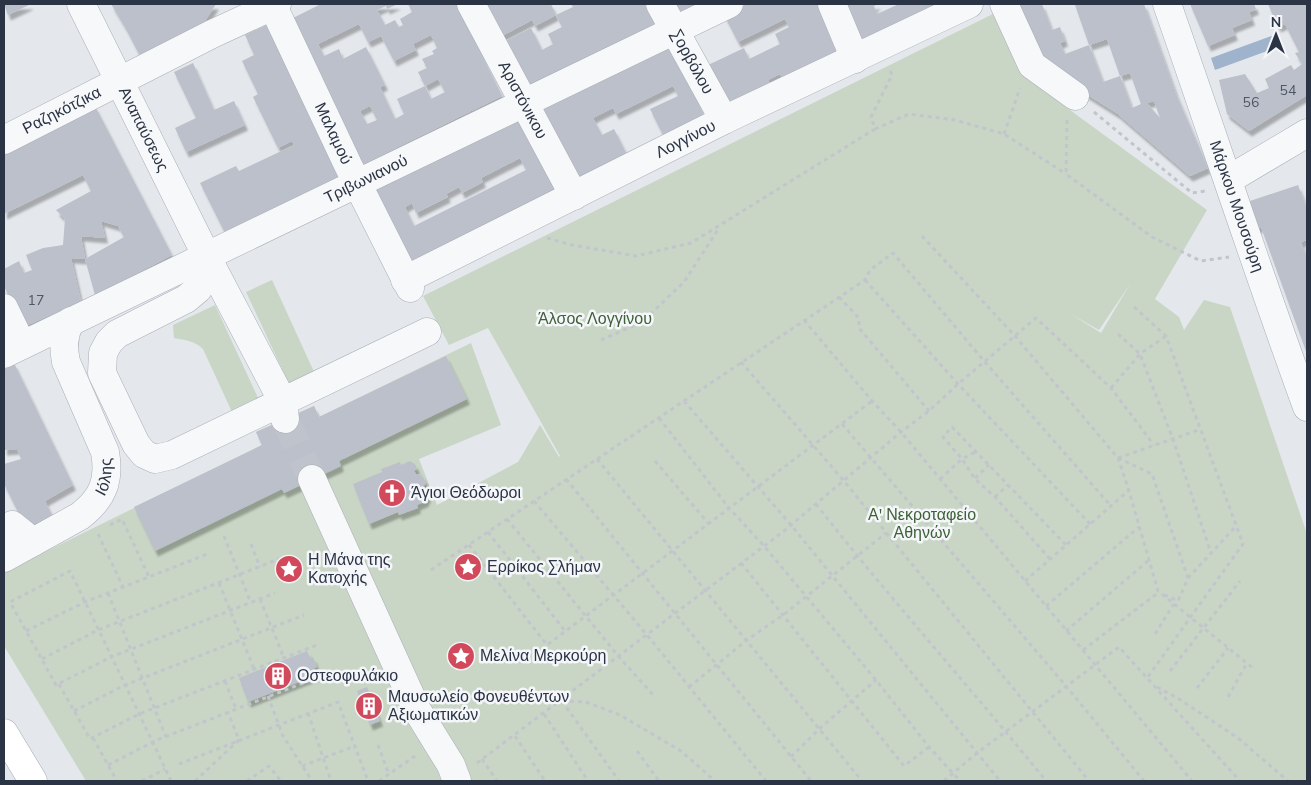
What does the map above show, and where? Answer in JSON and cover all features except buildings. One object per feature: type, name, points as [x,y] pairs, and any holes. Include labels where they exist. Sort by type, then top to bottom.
[{"type":"main road","points":[[8,749],[33,781]]},
{"type":"street","name":"Αναπαύσεως","points":[[81,4],[284,411]]},
{"type":"street","points":[[212,34],[230,4]]},
{"type":"street","name":"Αριστόνικου","points":[[471,4],[574,196]]},
{"type":"street","name":"Σορβόλου","points":[[660,4],[724,120]]},
{"type":"street","name":"Τριβωνιανού","points":[[13,349],[71,321],[209,260],[358,183],[729,4]]},
{"type":"street","points":[[832,4],[855,59]]},
{"type":"street","name":"Λογγίνου","points":[[407,284],[510,228],[724,120],[969,4]]},
{"type":"street","points":[[1004,4],[1032,65],[1071,106]]},
{"type":"street","name":"Μάρκου Μουσούρη","points":[[1167,4],[1252,255],[1307,407]]},
{"type":"street","name":"Ραζηκότζικα","points":[[4,140],[212,34],[275,5]]},
{"type":"street","name":"Μαλαμού","points":[[275,5],[407,284]]},
{"type":"street","points":[[1229,183],[1307,133]]},
{"type":"street","points":[[209,260],[198,289],[186,299],[117,334],[109,342],[103,353],[102,373],[136,444],[144,454],[155,459],[172,455],[284,411],[427,332]]},
{"type":"street","points":[[4,308],[13,349]]},
{"type":"street","name":"Ιόλης","points":[[4,558],[91,508],[102,492],[107,476],[105,452],[66,362],[63,349],[64,339],[71,321]]},
{"type":"street","points":[[312,479],[416,710],[451,765],[457,780]]},
{"type":"street","points":[[4,529],[12,525],[33,542]]},
{"type":"path","points":[[875,129],[871,117],[892,75],[880,47]]},
{"type":"path","points":[[1004,134],[1021,84],[1032,65]]},
{"type":"path","points":[[1071,106],[1192,193],[1229,183]]},
{"type":"path","points":[[1066,174],[1071,106]]},
{"type":"path","points":[[510,228],[572,245],[636,256],[692,243],[875,129],[909,114],[955,120],[1004,134],[1066,174],[1152,237],[1201,261],[1252,255]]},
{"type":"path","points":[[601,340],[642,322],[670,296],[684,282],[721,225]]},
{"type":"path","points":[[922,236],[1014,336],[1118,458],[1158,591],[1253,668]]},
{"type":"path","points":[[431,570],[865,280],[870,270],[893,253],[984,361],[1111,506]]},
{"type":"path","points":[[865,280],[958,384],[1090,524]]},
{"type":"path","points":[[839,297],[859,318],[859,328],[929,411]]},
{"type":"path","points":[[1134,306],[1166,336],[1243,544],[1147,678]]},
{"type":"path","points":[[457,780],[482,759],[562,701],[791,525],[929,411],[984,361],[1036,318],[1111,388],[1154,445]]},
{"type":"path","points":[[804,320],[872,401],[902,432],[1192,781]]},
{"type":"path","points":[[1118,334],[1140,354],[1173,439],[1211,553]]},
{"type":"path","points":[[1111,388],[1140,354],[1166,336]]},
{"type":"path","points":[[741,362],[844,480],[1089,781]]},
{"type":"path","points":[[684,401],[791,525],[1000,781]]},
{"type":"path","points":[[469,545],[547,644],[872,401]]},
{"type":"path","points":[[659,418],[729,508],[764,546],[960,781]]},
{"type":"path","points":[[842,424],[1066,686],[1144,781]]},
{"type":"path","points":[[1050,559],[995,497],[975,479],[962,459],[943,437],[952,427],[1066,545]]},
{"type":"path","points":[[1118,458],[1201,429]]},
{"type":"path","points":[[940,479],[962,459],[977,451]]},
{"type":"path","points":[[1118,458],[1152,474],[1188,578]]},
{"type":"path","points":[[597,459],[862,781]]},
{"type":"path","points":[[655,461],[709,524]]},
{"type":"path","points":[[975,479],[989,465]]},
{"type":"path","points":[[566,479],[811,781]]},
{"type":"path","points":[[995,497],[1008,485]]},
{"type":"path","points":[[1025,581],[1129,490]]},
{"type":"path","points":[[534,501],[647,635],[766,781]]},
{"type":"path","points":[[816,504],[857,556],[1007,732],[1046,781]]},
{"type":"path","points":[[122,519],[149,577]]},
{"type":"path","points":[[507,519],[619,657],[655,697]]},
{"type":"path","points":[[1158,591],[1178,601],[1188,578],[1237,525]]},
{"type":"path","points":[[1046,606],[1140,527]]},
{"type":"path","points":[[96,531],[123,587]]},
{"type":"path","points":[[488,532],[565,631]]},
{"type":"path","points":[[689,687],[747,640],[784,615],[886,532]]},
{"type":"path","points":[[224,536],[251,603]]},
{"type":"path","points":[[251,544],[260,567]]},
{"type":"path","points":[[26,631],[108,592],[210,553]]},
{"type":"path","points":[[42,659],[98,630],[279,560]]},
{"type":"path","points":[[1066,631],[1149,560]]},
{"type":"path","points":[[741,563],[853,700],[904,766],[930,747]]},
{"type":"path","points":[[117,781],[93,738],[90,739],[59,684],[56,685],[10,602],[70,571],[171,781]]},
{"type":"path","points":[[1170,671],[1240,581]]},
{"type":"path","points":[[219,583],[254,669]]},
{"type":"path","points":[[1083,650],[1158,591]]},
{"type":"path","points":[[108,592],[166,736]]},
{"type":"path","points":[[59,684],[112,657],[275,593]]},
{"type":"path","points":[[260,599],[284,658]]},
{"type":"path","points":[[1155,634],[1174,604]]},
{"type":"path","points":[[74,711],[125,685],[304,615]]},
{"type":"path","points":[[93,738],[139,714],[317,645]]},
{"type":"path","points":[[944,781],[977,753],[1119,647],[1240,781]]},
{"type":"path","points":[[1197,688],[1228,648]]},
{"type":"path","points":[[1228,697],[1247,663]]},
{"type":"path","points":[[108,765],[166,736],[329,673]]},
{"type":"path","points":[[791,757],[819,729],[876,680]]},
{"type":"path","points":[[225,681],[236,709]]},
{"type":"path","points":[[1154,686],[1179,699],[1238,738],[1288,781]]},
{"type":"path","points":[[268,696],[283,736],[312,781]]},
{"type":"path","points":[[562,701],[620,781]]},
{"type":"path","points":[[562,701],[586,702],[620,715],[681,751],[715,781]]},
{"type":"path","points":[[180,764],[338,702],[368,781]]},
{"type":"path","points":[[228,712],[240,740]]},
{"type":"path","points":[[308,713],[331,781]]},
{"type":"path","points":[[544,714],[588,781]]},
{"type":"path","points":[[515,736],[545,781]]},
{"type":"path","points":[[195,781],[240,740]]},
{"type":"path","points":[[379,781],[436,741]]},
{"type":"path","points":[[378,745],[388,775]]},
{"type":"path","points":[[302,766],[355,746]]},
{"type":"path","points":[[637,751],[659,781]]},
{"type":"path","points":[[482,759],[497,781]]},
{"type":"path","points":[[247,781],[269,766],[281,781]]},
{"type":"path","points":[[142,781],[165,769]]},
{"type":"green space","name":"Α' Νεκροταφείο Αθηνών","points":[[999,11],[1037,86],[1207,210],[1155,299],[1179,317],[1184,330],[1204,300],[1230,307],[1307,534],[1307,781],[86,781],[4,646],[4,572],[262,445],[256,432],[314,406],[319,417],[471,343],[501,425],[419,459],[437,505],[518,462],[540,425],[560,456],[488,328],[449,345],[423,296]],"holes":[[[1130,284],[1101,333],[1071,314],[1099,330]]]},
{"type":"green space","points":[[272,280],[315,374],[290,386],[246,292]]},
{"type":"green space","points":[[215,305],[259,400],[232,412],[203,349],[186,340],[174,338],[173,325]]},
{"type":"water","points":[[1277,34],[1281,46],[1215,70],[1211,58]]},
{"type":"tunnel","points":[[285,419],[312,479]]},
{"type":"place","name":"Άγιοι Θεόδωροι","points":[[392,493]]},
{"type":"place","name":"Ερρίκος Σλήμαν","points":[[468,567]]},
{"type":"place","name":"Η Μάνα της Κατοχής","points":[[289,569]]},
{"type":"place","name":"Μελίνα Μερκούρη","points":[[461,656]]},
{"type":"place","name":"Οστεοφυλάκιο","points":[[278,676]]},
{"type":"place","name":"Μαυσωλείο Φονευθέντων Αξιωματικών","points":[[369,706]]},
{"type":"park label","name":"Άλσος Λογγίνου","points":[[595,319]]}]
